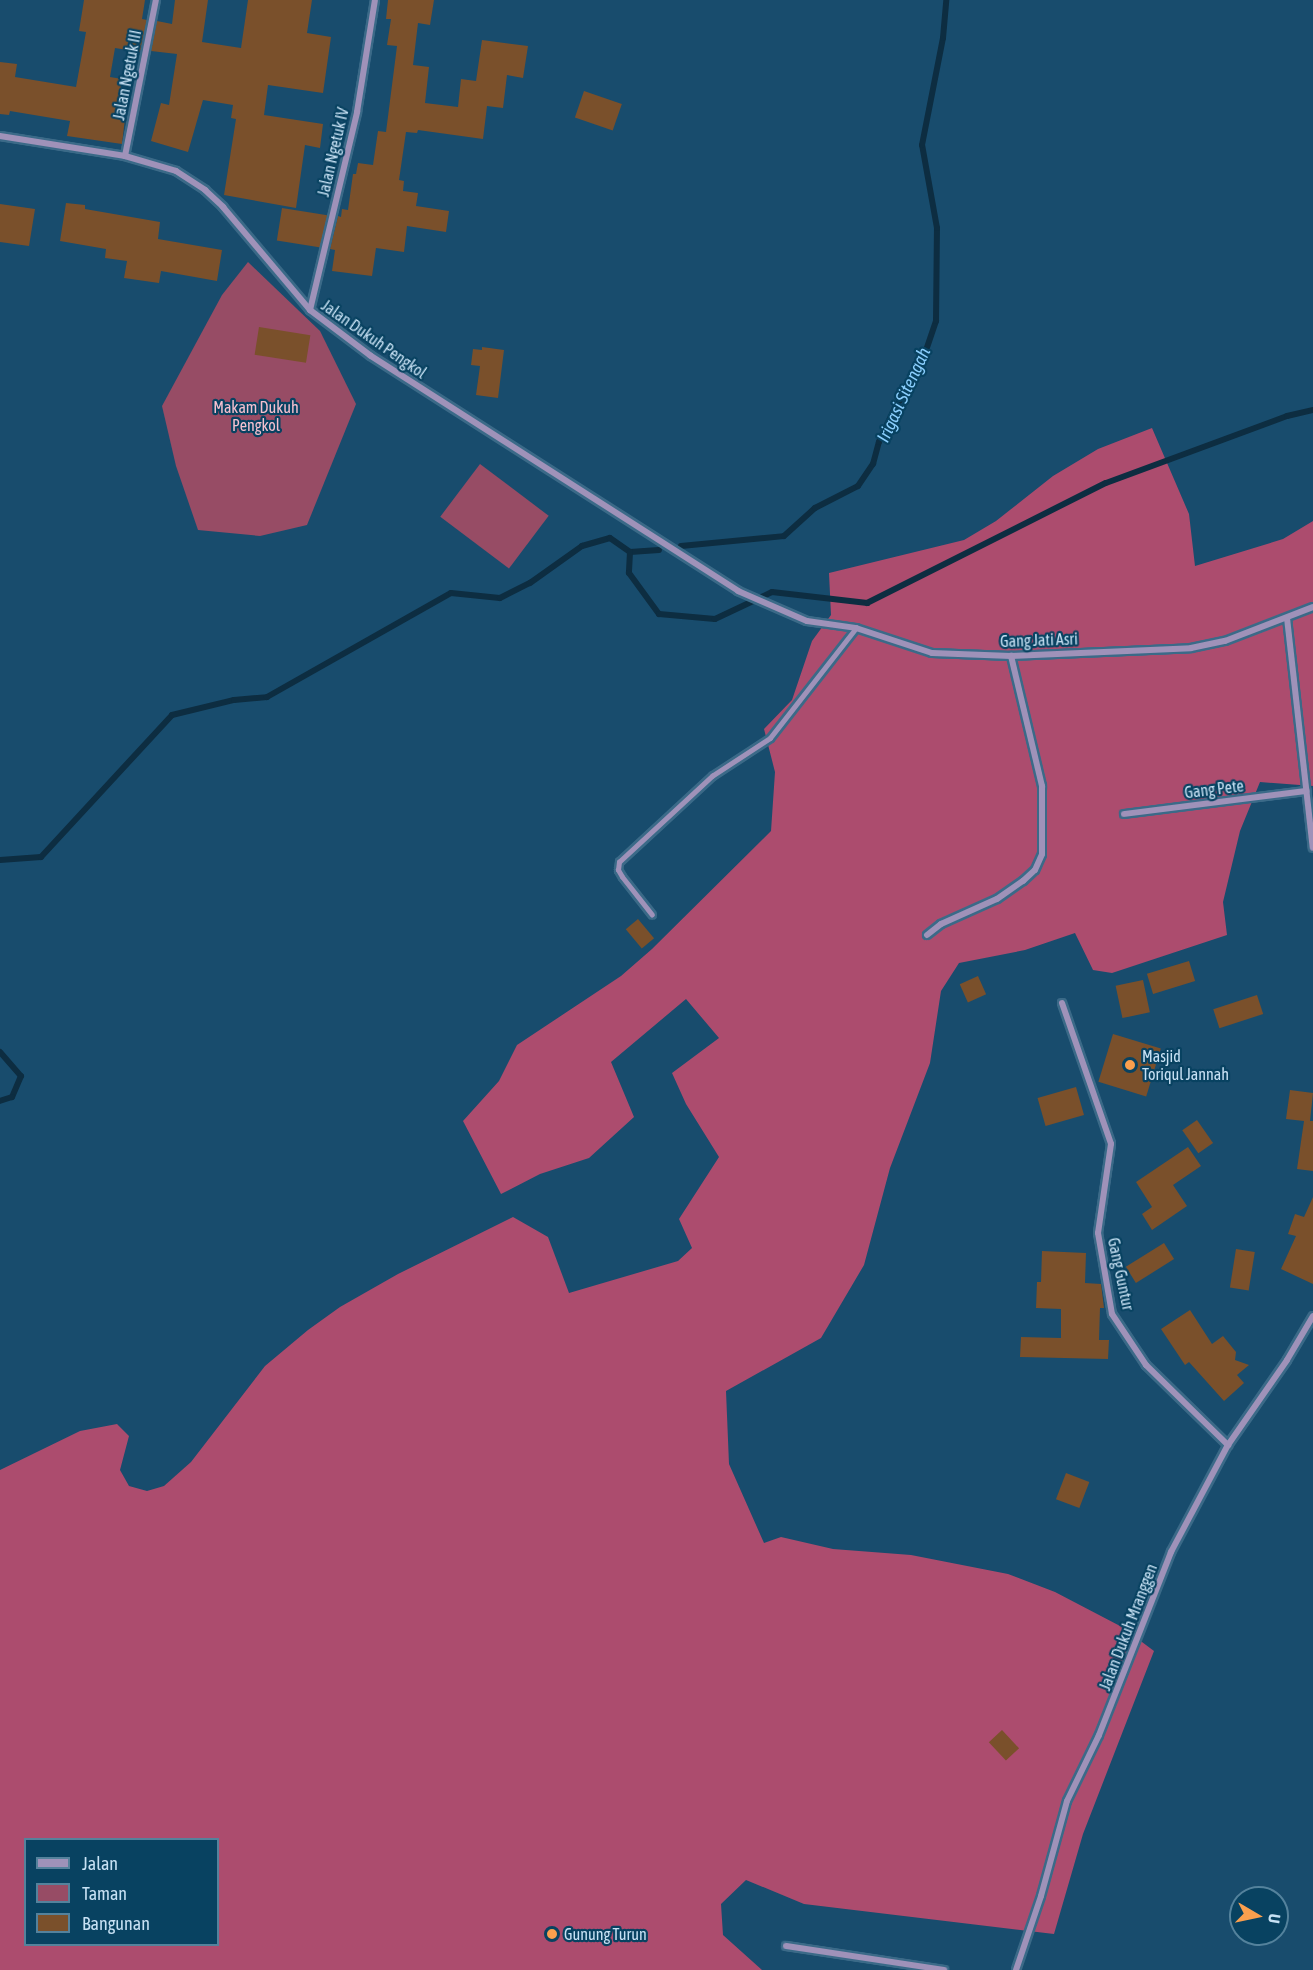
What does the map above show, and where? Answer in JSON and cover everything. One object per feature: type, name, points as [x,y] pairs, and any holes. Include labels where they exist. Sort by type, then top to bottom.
[{"type":"street","name":"Jalan Ngetuk III","points":[[125,156],[156,0]]},
{"type":"street","name":"Jalan Ngetuk IV","points":[[310,310],[357,112],[375,0]]},
{"type":"street","name":"Jalan Dukuh Pengkol","points":[[0,136],[125,156],[176,171],[206,190],[274,265],[310,310],[371,356],[738,591],[766,604]]},
{"type":"street","name":"Gang Jati Asri","points":[[766,604],[807,621],[856,628],[932,653],[1011,656],[1191,648],[1225,641],[1313,607]]},
{"type":"street","points":[[1287,618],[1313,848]]},
{"type":"street","points":[[927,935],[941,924],[997,899],[1023,881],[1035,870],[1042,854],[1042,786],[1011,656]]},
{"type":"street","name":"Gang Pete","points":[[1124,814],[1306,792]]},
{"type":"street","name":"Gang Guntur","points":[[1062,1003],[1111,1144],[1098,1233],[1112,1314],[1146,1365],[1227,1445]]},
{"type":"street","name":"Jalan Dukuh Mranggen","points":[[1016,1970],[1041,1896],[1067,1801],[1119,1688],[1171,1552],[1227,1445],[1287,1360],[1313,1316]]},
{"type":"street","points":[[786,1946],[944,1970]]},
{"type":"lane","points":[[652,915],[618,870],[624,854],[712,776],[770,738],[856,628]]},
{"type":"green space","name":"Makam Dukuh Pengkol","points":[[248,262],[320,331],[356,404],[307,525],[260,536],[198,530],[176,466],[162,406],[222,295]]},
{"type":"green space","points":[[480,464],[549,516],[509,568],[440,517]]},
{"type":"shaded area","points":[[1152,428],[1189,514],[1195,566],[1283,539],[1313,521],[1313,786],[1260,782],[1240,831],[1223,902],[1227,935],[1112,973],[1093,970],[1075,933],[1025,950],[959,963],[941,991],[930,1063],[890,1168],[864,1265],[821,1338],[726,1391],[729,1464],[764,1543],[781,1537],[833,1549],[911,1555],[1008,1574],[1055,1592],[1122,1627],[1154,1651],[1083,1834],[1054,1934],[804,1904],[746,1880],[721,1904],[723,1935],[762,1970],[0,1970],[0,1470],[80,1431],[117,1424],[129,1436],[120,1470],[129,1486],[147,1491],[164,1486],[191,1462],[265,1366],[308,1330],[340,1307],[398,1274],[513,1217],[548,1237],[569,1293],[678,1261],[692,1248],[679,1219],[719,1157],[686,1104],[672,1073],[719,1038],[686,999],[611,1062],[634,1117],[589,1158],[540,1174],[501,1194],[463,1121],[499,1081],[517,1045],[621,976],[652,949],[771,831],[775,772],[764,729],[792,700],[812,641],[831,615],[829,573],[964,540],[996,521],[1053,476],[1098,449]]},
{"type":"building","points":[[84,0],[145,0],[142,19],[147,20],[140,52],[115,48],[110,77],[122,79],[116,117],[125,118],[122,144],[67,136],[70,121],[10,111],[9,115],[0,114],[0,62],[17,64],[15,77],[76,87],[86,32],[79,31]]},
{"type":"building","points":[[175,0],[208,0],[202,42],[241,48],[248,0],[312,0],[307,33],[331,37],[323,93],[268,85],[264,115],[323,124],[320,148],[305,145],[296,208],[224,195],[236,119],[231,118],[233,105],[203,100],[188,152],[151,141],[161,103],[169,105],[177,54],[151,51],[157,21],[172,24]]},
{"type":"building","points":[[388,0],[434,0],[430,25],[418,23],[413,65],[429,67],[425,103],[458,107],[461,79],[476,81],[482,40],[528,46],[523,78],[507,75],[503,108],[487,106],[483,139],[418,130],[417,133],[406,132],[399,180],[404,181],[403,191],[418,193],[416,206],[449,211],[446,232],[407,226],[404,252],[376,248],[372,276],[332,271],[335,250],[330,249],[338,216],[341,217],[342,209],[348,210],[353,174],[356,174],[358,163],[373,165],[378,131],[386,132],[397,46],[387,45],[391,19],[386,19]]},
{"type":"building","points":[[584,91],[622,104],[613,130],[575,117]]},
{"type":"building","points":[[66,203],[85,205],[85,209],[160,222],[158,239],[222,250],[217,281],[161,271],[159,283],[124,278],[127,261],[105,258],[106,249],[60,241]]},
{"type":"building","points":[[0,204],[35,209],[29,246],[0,242]]},
{"type":"building","points":[[282,208],[327,215],[322,248],[277,241]]},
{"type":"building","points":[[259,327],[310,335],[306,363],[255,355]]},
{"type":"building","points":[[482,347],[504,350],[498,398],[476,395],[480,366],[471,365],[473,349],[482,350]]},
{"type":"building","points":[[638,919],[654,938],[642,948],[626,929]]},
{"type":"building","points":[[1189,961],[1195,981],[1153,994],[1147,974]]},
{"type":"building","points":[[978,976],[986,994],[968,1002],[960,984]]},
{"type":"building","points":[[1143,980],[1150,1012],[1122,1018],[1116,986]]},
{"type":"building","points":[[1257,995],[1263,1014],[1219,1028],[1213,1009]]},
{"type":"building","name":"Masjid Toriqul Jannah","points":[[1113,1034],[1161,1049],[1146,1096],[1098,1082]]},
{"type":"building","points":[[1076,1087],[1084,1115],[1046,1126],[1038,1098]]},
{"type":"building","points":[[1290,1090],[1313,1093],[1310,1121],[1313,1121],[1313,1171],[1297,1169],[1304,1121],[1286,1119]]},
{"type":"building","points":[[1197,1120],[1213,1143],[1198,1153],[1182,1130]]},
{"type":"building","points":[[1188,1147],[1201,1166],[1173,1185],[1187,1206],[1152,1230],[1142,1214],[1152,1207],[1136,1182]]},
{"type":"building","points":[[1313,1197],[1313,1284],[1281,1269],[1296,1236],[1288,1234],[1295,1214],[1304,1217]]},
{"type":"building","points":[[1164,1243],[1174,1259],[1136,1283],[1126,1267]]},
{"type":"building","points":[[1236,1249],[1255,1252],[1249,1290],[1230,1288]]},
{"type":"building","points":[[1042,1251],[1086,1253],[1085,1283],[1101,1284],[1104,1308],[1100,1308],[1099,1340],[1109,1340],[1108,1359],[1020,1357],[1021,1337],[1061,1338],[1061,1309],[1036,1308],[1037,1282],[1041,1282]]},
{"type":"building","points":[[1190,1310],[1212,1344],[1223,1336],[1236,1352],[1235,1360],[1249,1365],[1237,1375],[1244,1383],[1224,1401],[1189,1362],[1185,1365],[1161,1329]]},
{"type":"building","points":[[1066,1473],[1089,1482],[1079,1508],[1056,1499]]},
{"type":"building","points":[[1002,1730],[1019,1748],[1006,1761],[989,1742]]},
{"type":"waterway","name":"Irigasi Sitengah","points":[[681,546],[784,536],[815,508],[858,486],[873,464],[879,442],[896,406],[919,371],[936,321],[937,228],[922,145],[943,38],[946,0]]},
{"type":"waterway","points":[[0,860],[41,857],[172,715],[234,700],[267,697],[451,593],[500,598],[530,583],[582,546],[610,538],[630,552],[629,573],[659,614],[715,619],[772,592],[867,603],[1106,483],[1287,416],[1313,410]]},
{"type":"waterway","name":"Irigasi Sitengah","points":[[630,552],[659,550]]},
{"type":"waterway","points":[[0,1052],[21,1076],[12,1097],[0,1101]]},
{"type":"place","name":"Masjid Toriqul Jannah","points":[[1130,1065]]},
{"type":"place","name":"Gunung Turun","points":[[552,1934]]}]
